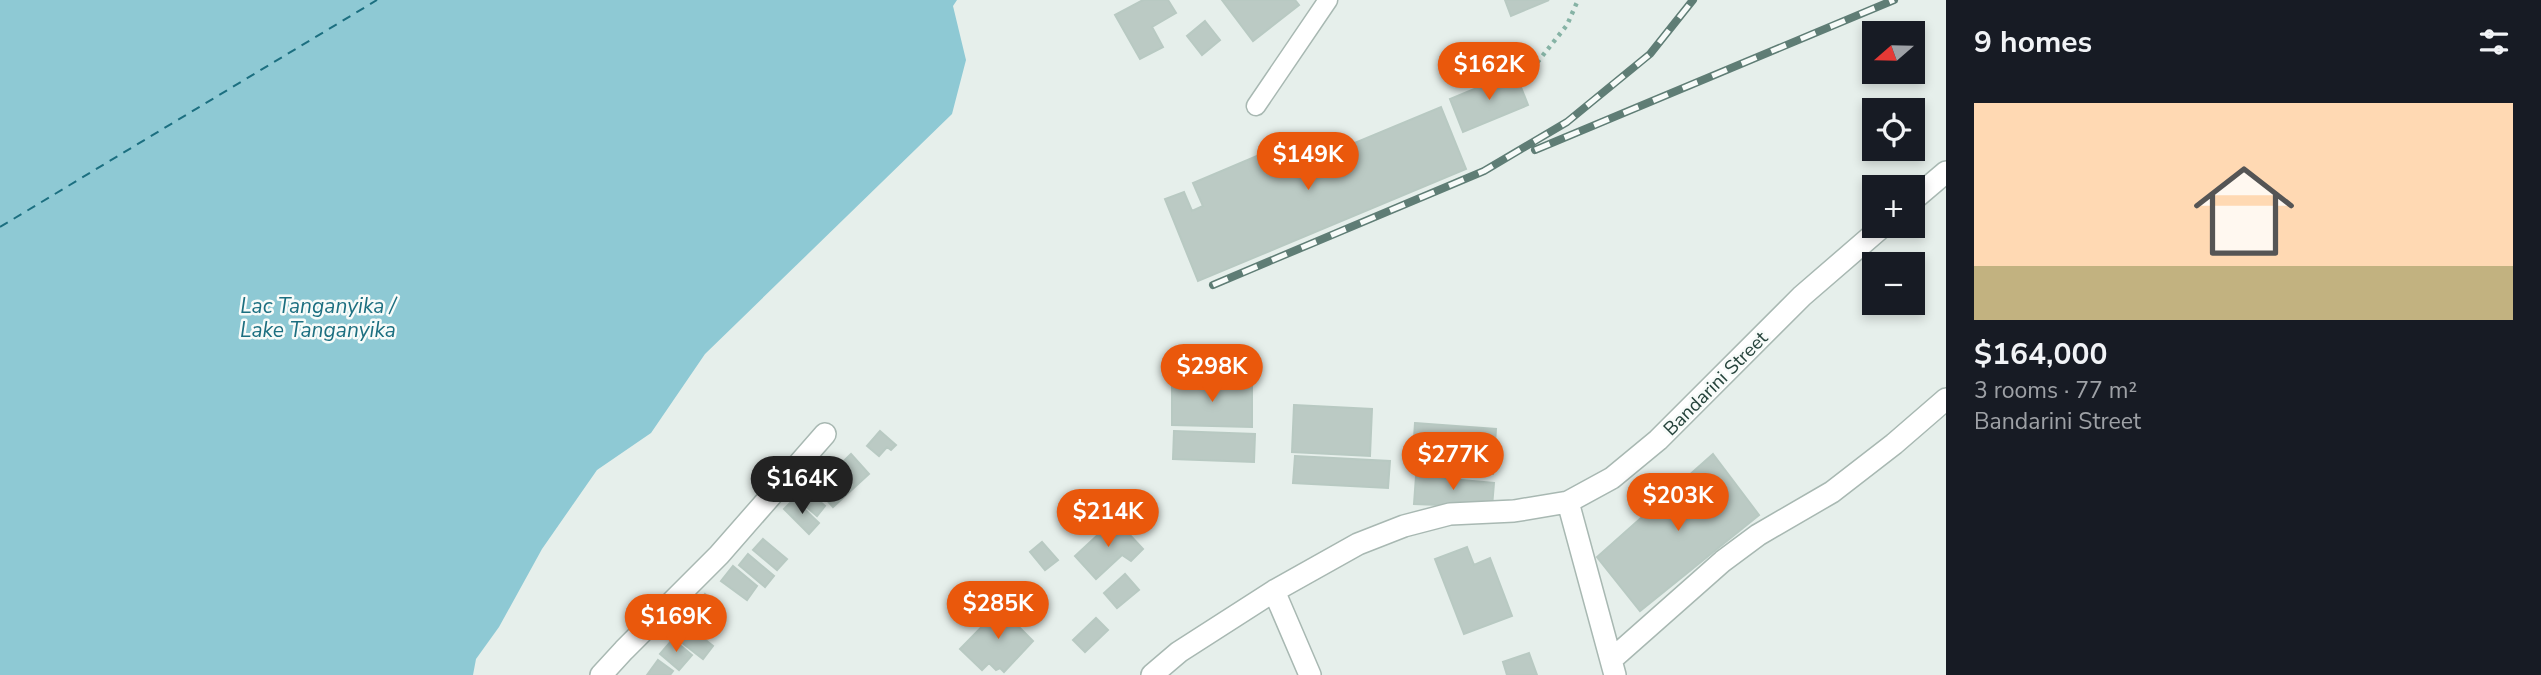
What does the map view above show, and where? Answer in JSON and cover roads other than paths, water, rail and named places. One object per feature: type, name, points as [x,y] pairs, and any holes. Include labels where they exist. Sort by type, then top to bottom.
[{"type":"street","points":[[1925,190],[1946,172]]},
{"type":"street","name":"Bandarini Street","points":[[1152,675],[1179,652],[1274,591],[1358,544],[1404,526],[1450,514],[1514,511],[1568,502],[1612,478],[1658,440],[1802,296],[1869,238]]},
{"type":"street","points":[[1568,502],[1613,667],[1723,561],[1758,535],[1832,492],[1946,399]]},
{"type":"street","points":[[601,675],[719,555],[825,434]]},
{"type":"street","points":[[1274,591],[1310,675]]},
{"type":"lane","points":[[1256,106],[1328,0]]},
{"type":"water","name":"Lac Tanganyika / Lake Tanganyika","points":[[0,0],[957,0],[953,6],[966,60],[952,114],[705,354],[651,433],[597,470],[542,549],[499,627],[476,659],[473,675],[0,675]]},
{"type":"railway","points":[[1213,285],[1484,171],[1567,122],[1650,54],[1693,0]]},
{"type":"railway","points":[[1535,150],[1894,0]]}]
